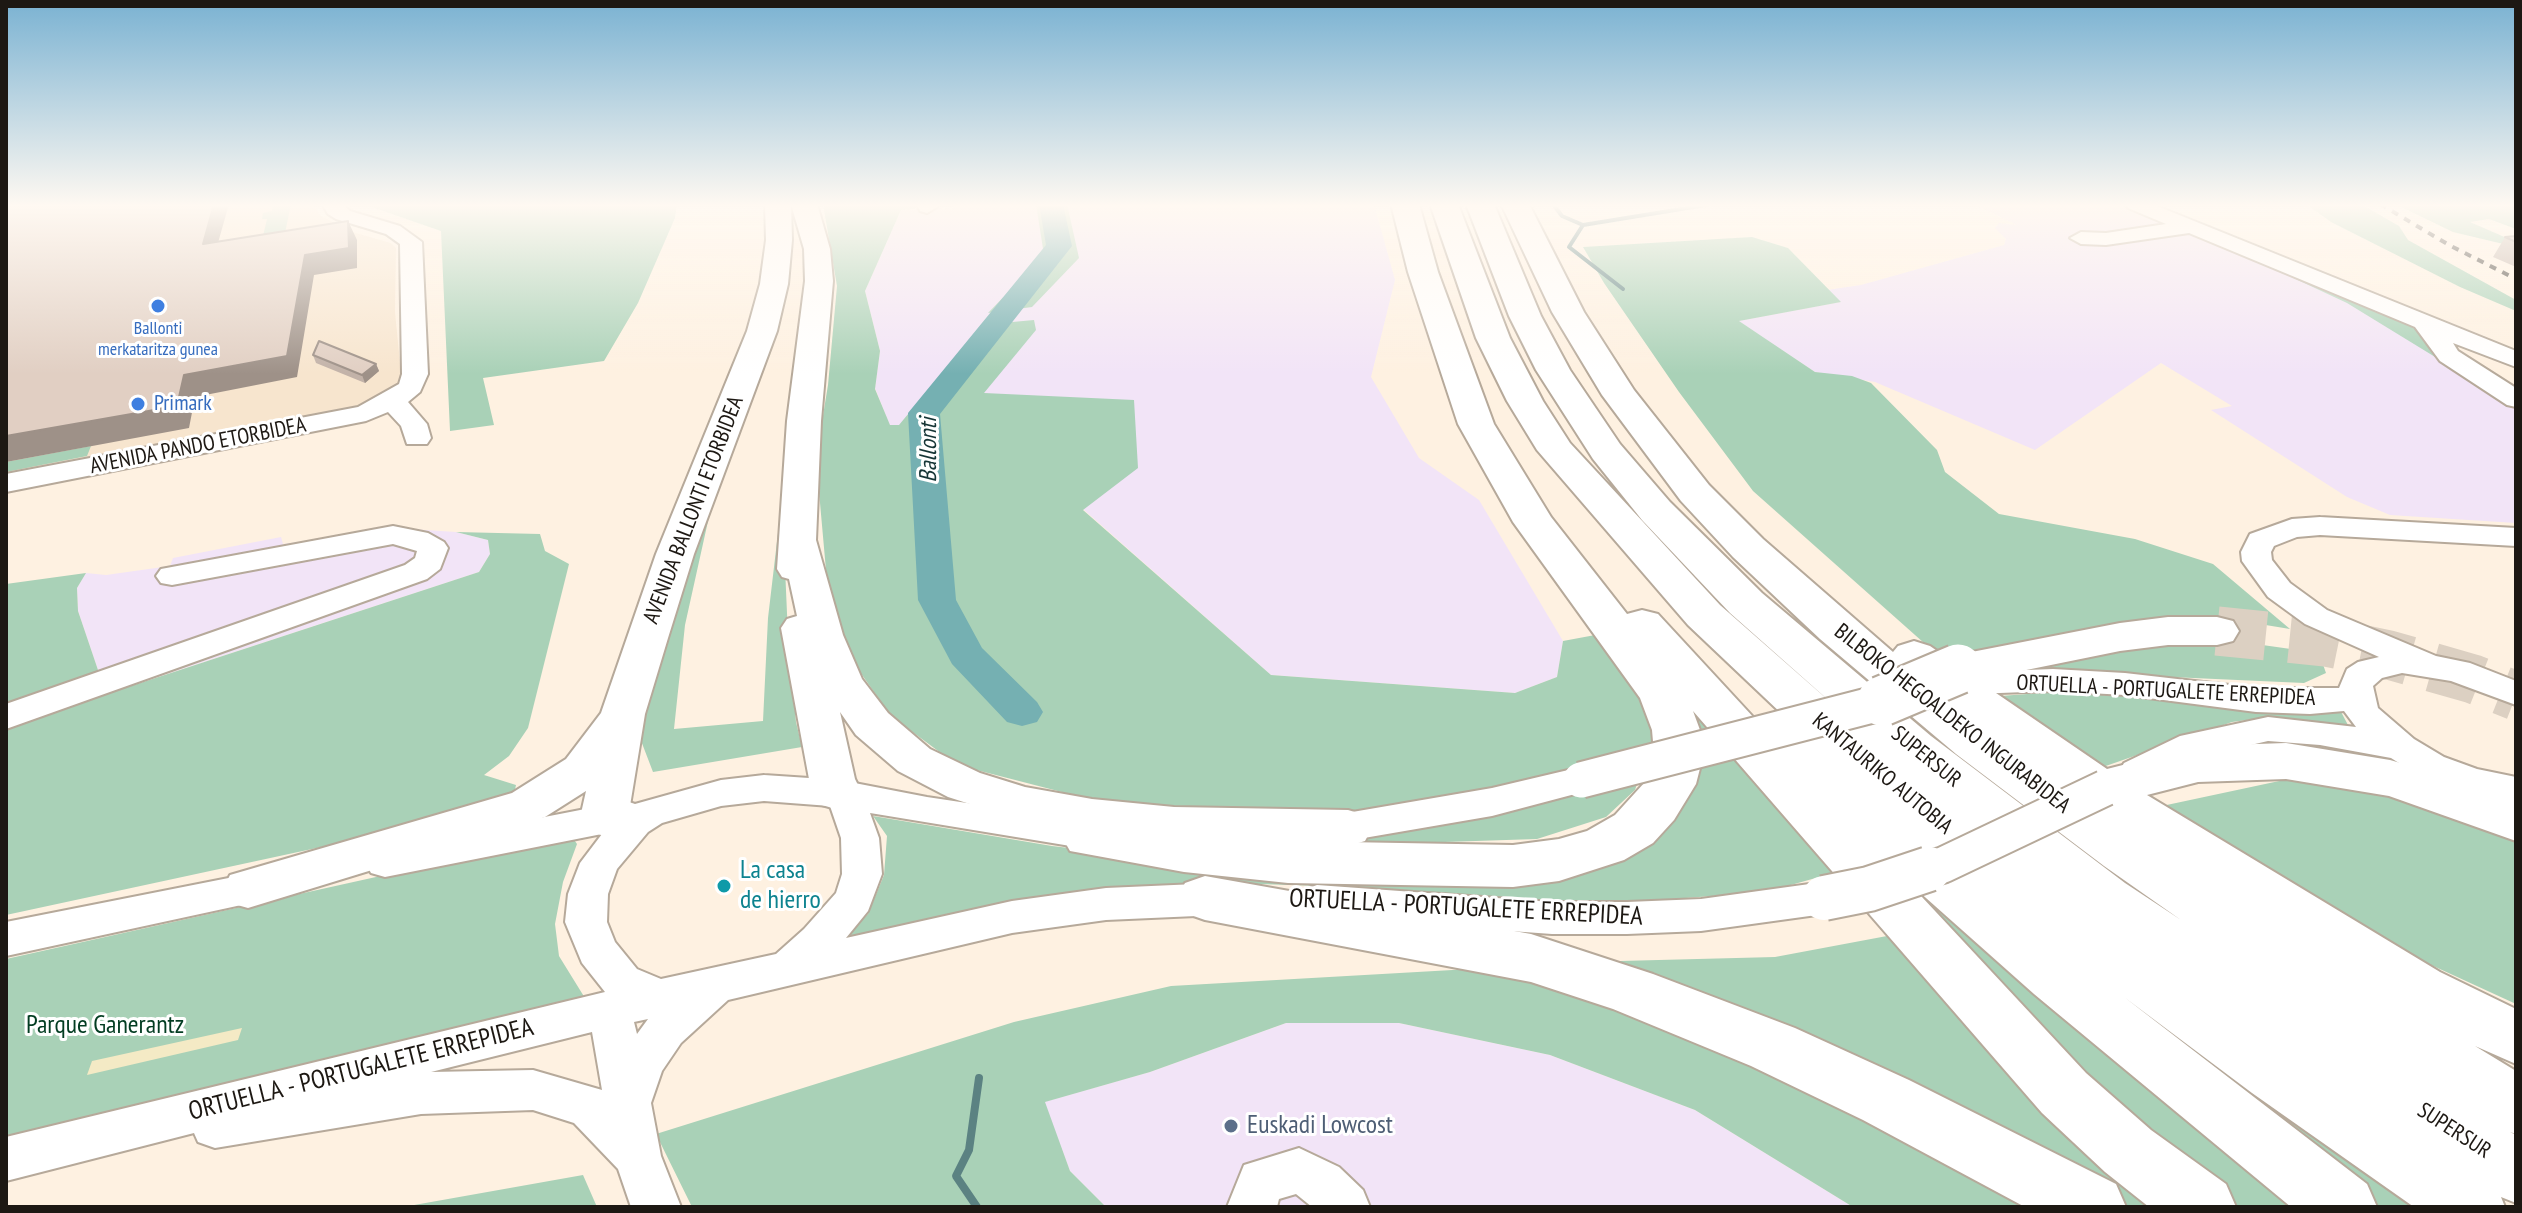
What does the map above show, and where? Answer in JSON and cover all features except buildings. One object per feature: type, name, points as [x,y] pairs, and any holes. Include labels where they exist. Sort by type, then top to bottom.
[{"type":"highway","points":[[1089,837],[1184,852],[1288,862],[1513,866],[1559,860],[1605,846],[1634,829],[1656,807],[1670,784],[1679,753],[1676,730],[1664,698],[1643,665],[1533,522],[1476,424],[1420,261]]},
{"type":"highway","name":"KANTAURIKO AUTOBIA","points":[[1465,261],[1493,338],[1548,438],[1619,523],[1704,615],[1824,725],[2070,925],[2274,1074],[2471,1207]]},
{"type":"highway","name":"SUPERSUR","points":[[1503,261],[1525,316],[1553,370],[1606,451],[1656,511],[1746,603],[1913,748],[2105,898],[2299,1031],[2516,1172]]},
{"type":"highway","name":"BILBOKO HEGOALDEKO INGURABIDEA","points":[[1543,261],[1568,312],[1620,395],[1695,493],[1748,548],[1836,629],[1973,742],[2123,852],[2282,959],[2516,1105]]},
{"type":"highway","points":[[1456,363],[1524,474],[1646,630],[2064,1093],[2128,1151],[2202,1207]]},
{"type":"highway","points":[[1658,444],[1866,619],[1979,706],[2162,832],[2276,904],[2419,989],[2516,1038]]},
{"type":"highway","points":[[1590,559],[1816,773],[2055,977],[2343,1207]]},
{"type":"highway","points":[[1882,701],[2120,637],[2168,631],[2217,631]]},
{"type":"highway","points":[[2115,784],[2198,764],[2286,761],[2390,778],[2438,792],[2513,800]]},
{"type":"highway","points":[[1205,898],[1531,958],[1632,991],[1773,1047],[2072,1198]]},
{"type":"main road","name":"AVENIDA BALLONTI ETORBIDEA","points":[[604,818],[623,714],[675,554],[762,331],[777,261]]},
{"type":"main road","points":[[818,261],[819,281],[804,421],[795,579],[805,657],[832,779],[842,794]]},
{"type":"main road","points":[[799,542],[822,635],[842,683],[872,724],[914,760],[964,785],[1023,804],[1092,817],[1187,825],[1348,828]]},
{"type":"main road","points":[[248,889],[528,805],[582,771],[623,714]]},
{"type":"street","points":[[388,404],[411,387],[415,374],[412,261]]},
{"type":"street","points":[[2272,261],[2516,361]]},
{"type":"street","points":[[2416,320],[2436,335],[2449,356],[2463,362],[2516,399]]},
{"type":"street","points":[[2463,362],[2481,356],[2516,361]]},
{"type":"street","points":[[388,404],[397,406],[414,424],[417,438]]},
{"type":"street","name":"AVENIDA PANDO ETORBIDEA","points":[[6,483],[357,415],[388,404]]},
{"type":"street","points":[[2516,537],[2320,526],[2292,528],[2261,540],[2256,552],[2262,572],[2279,590],[2316,617],[2424,664],[2458,671],[2516,694]]},
{"type":"street","points":[[6,717],[416,572],[429,562],[433,548],[417,539],[393,535],[172,576]]},
{"type":"street","points":[[2316,617],[2348,657],[2363,714],[2378,730],[2431,766],[2513,800]]},
{"type":"street","name":"ORTUELLA - PORTUGALETE ERREPIDEA","points":[[1966,676],[2067,681],[2256,700],[2310,702],[2357,688],[2385,664],[2424,664]]},
{"type":"street","points":[[6,939],[604,818],[649,813],[721,793],[764,788],[842,794],[1089,837],[1259,839],[1348,828],[1492,802],[1882,701]]},
{"type":"street","name":"ORTUELLA - PORTUGALETE ERREPIDEA","points":[[789,967],[1012,917],[1106,904],[1205,898],[1322,901],[1552,918],[1714,914],[1869,889],[1943,865],[2115,784],[2180,749],[2268,729],[2320,733],[2401,748]]},
{"type":"street","points":[[630,996],[718,984],[789,967],[840,919],[854,900],[862,874],[860,838],[842,794]]},
{"type":"street","points":[[600,863],[634,822],[649,813]]},
{"type":"street","points":[[604,818],[600,863],[588,894],[586,922],[597,951],[630,996],[627,1104],[637,1156],[656,1207]]},
{"type":"street","points":[[627,1104],[643,1062],[665,1030],[718,984]]},
{"type":"street","name":"ORTUELLA - PORTUGALETE ERREPIDEA","points":[[34,1152],[630,996]]},
{"type":"street","points":[[34,1152],[190,1131],[421,1093],[533,1090],[589,1106],[637,1156]]},
{"type":"street","points":[[1252,1207],[1261,1181],[1299,1171],[1322,1183],[1345,1207]]},
{"type":"shaded area","name":"Ballonti merkataritza gunea","points":[[6,261],[396,261],[395,312],[402,383],[368,408],[6,479]]},
{"type":"shaded area","points":[[879,261],[1390,261],[1395,280],[1371,377],[1419,458],[1479,500],[1563,641],[1557,677],[1515,693],[1271,675],[1083,509],[899,425],[890,426],[875,388],[880,351],[865,291]]},
{"type":"shaded area","points":[[1948,261],[2254,261],[2356,304],[2516,393],[2516,523],[2390,515],[2347,497],[2211,410],[2232,406],[2161,363],[2035,450],[1875,382],[1815,372],[1738,321],[1840,302],[1827,290],[1861,285]]},
{"type":"shaded area","points":[[410,529],[456,532],[488,540],[490,554],[479,572],[109,693],[78,611],[77,588],[86,573],[106,575],[170,566],[173,558],[281,537],[283,544]]},
{"type":"shaded area","points":[[1286,1023],[1399,1023],[1550,1055],[1695,1110],[1853,1207],[1106,1207],[1070,1171],[1044,1102],[1150,1072]]},
{"type":"green space","points":[[442,261],[656,261],[638,303],[604,361],[483,378],[494,425],[450,431]]},
{"type":"green space","points":[[833,261],[879,261],[865,291],[880,351],[875,389],[890,425],[899,425],[963,348],[982,337],[980,325],[1034,320],[1036,330],[984,393],[1134,400],[1138,468],[1083,510],[1271,675],[1515,693],[1557,677],[1563,641],[1606,633],[1657,725],[1635,790],[1606,817],[1537,839],[1322,846],[1089,799],[957,765],[891,716],[843,648],[830,615],[816,458],[828,385],[837,286]]},
{"type":"green space","points":[[1039,261],[1076,261],[1032,307],[988,313]]},
{"type":"green space","points":[[1591,261],[1800,261],[1841,302],[1739,321],[1815,372],[1852,376],[1871,383],[1937,450],[1945,472],[1999,514],[2135,539],[2213,564],[2290,629],[2217,617],[1942,659],[1753,491],[1679,392]]},
{"type":"green space","points":[[2408,261],[2445,261],[2516,300],[2516,311]]},
{"type":"green space","points":[[2287,275],[2419,327],[2458,371],[2347,303]]},
{"type":"green space","points":[[91,446],[87,456],[6,472],[6,462]]},
{"type":"green space","points":[[718,476],[685,625],[674,729],[763,721],[768,618],[782,499],[788,636],[796,722],[802,747],[653,772],[635,725]]},
{"type":"green space","points":[[456,532],[540,534],[545,551],[569,564],[528,728],[509,756],[484,775],[516,785],[513,799],[479,813],[6,915],[6,727],[479,572],[490,554],[488,540]]},
{"type":"green space","points":[[86,573],[77,588],[78,611],[99,673],[6,708],[6,584]]},
{"type":"green space","points":[[1635,635],[1837,872],[1766,892],[1632,902],[1542,904],[1353,887],[1259,884],[1096,890],[840,943],[868,914],[884,875],[887,836],[873,816],[1052,846],[1273,872],[1485,874],[1684,794]]},
{"type":"green space","points":[[2220,639],[2319,653],[2326,673],[2304,683],[2016,670],[2113,647]]},
{"type":"green space","points":[[2055,692],[2340,710],[2348,725],[2268,717],[2232,722],[2100,768],[2000,696]]},
{"type":"green space","points":[[1796,771],[2318,1207],[2232,1207],[2075,1088]]},
{"type":"green space","points":[[2298,777],[2365,788],[2494,829],[2516,840],[2516,1004],[2405,953],[2162,806]]},
{"type":"green space","name":"Parque Ganerantz","points":[[570,834],[577,844],[563,882],[555,924],[559,956],[588,1003],[6,1139],[6,959]]},
{"type":"green space","points":[[1887,936],[1962,1014],[2168,1207],[2123,1207],[1581,962],[1775,957]]},
{"type":"green space","points":[[1470,969],[1540,976],[1738,1049],[2034,1207],[1853,1207],[1695,1110],[1550,1055],[1399,1023],[1286,1023],[1150,1072],[1045,1102],[1070,1171],[1106,1207],[692,1207],[656,1134],[1014,1022],[1171,986]]},
{"type":"green space","points":[[2100,978],[2422,1207],[2372,1207]]},
{"type":"green space","points":[[583,1175],[597,1207],[403,1207]]},
{"type":"sand","points":[[242,1028],[238,1040],[87,1075],[92,1061]]},
{"type":"waterway","name":"Ballonti","points":[[1022,712],[966,655],[937,600],[924,413],[1048,261]]},
{"type":"waterway","points":[[1586,261],[1623,289]]},
{"type":"waterway","name":"Ballonti","points":[[977,1207],[956,1176],[969,1150],[979,1078]]},
{"type":"tunnel","points":[[2217,631],[2326,642],[2389,655],[2473,679],[2516,696]]},
{"type":"railway","points":[[2480,261],[2516,279]]},
{"type":"place","name":"Ballonti merkataritza gunea","points":[[158,306]]},
{"type":"place","name":"Primark","points":[[138,404]]},
{"type":"place","name":"La casa de hierro","points":[[724,886]]},
{"type":"place","name":"Euskadi Lowcost","points":[[1231,1126]]}]
